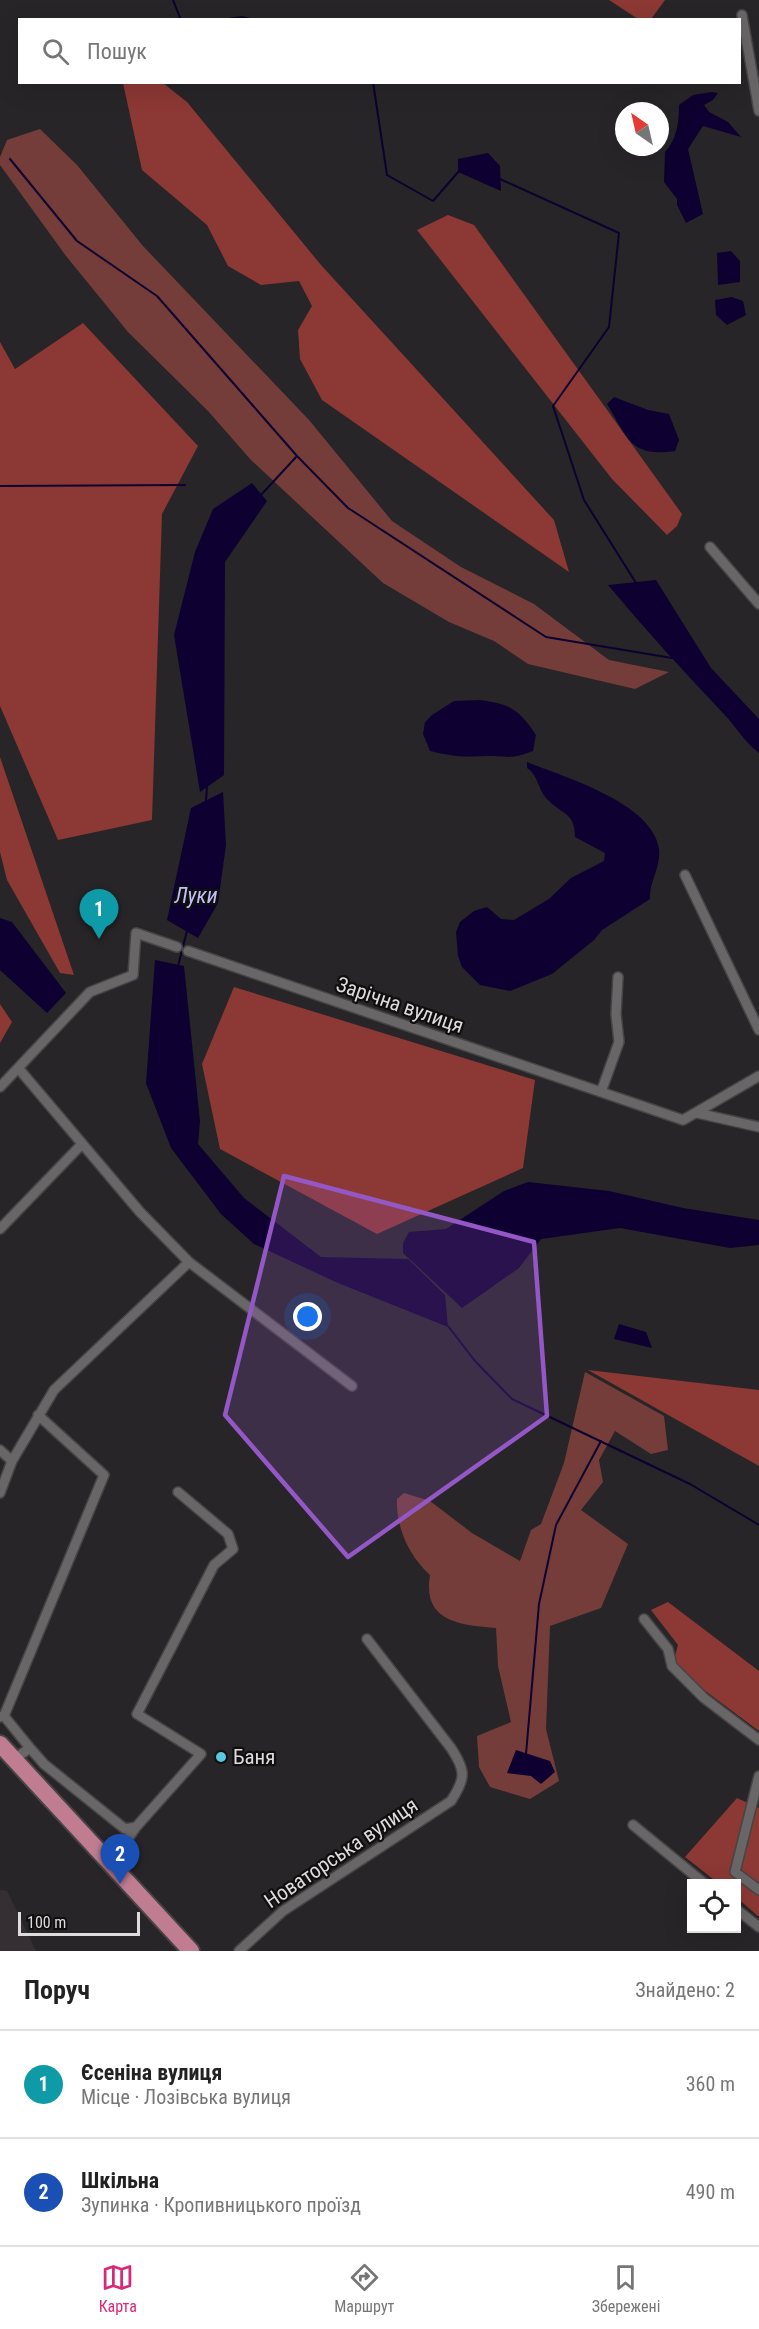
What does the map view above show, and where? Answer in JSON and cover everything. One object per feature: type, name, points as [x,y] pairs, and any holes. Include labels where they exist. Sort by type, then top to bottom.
[{"type":"highway","points":[[0,1744],[191,1951]]},
{"type":"street","points":[[742,15],[759,111]]},
{"type":"street","points":[[710,547],[759,604]]},
{"type":"street","points":[[685,875],[759,1030]]},
{"type":"street","points":[[0,1087],[90,992],[134,975],[136,933],[177,947]]},
{"type":"street","name":"Зарічна вулиця","points":[[188,951],[682,1120],[759,1076]]},
{"type":"street","points":[[602,1092],[619,1042],[616,1014],[618,977]]},
{"type":"street","points":[[19,1069],[140,1212],[189,1262],[352,1386]]},
{"type":"street","points":[[697,1113],[759,1127]]},
{"type":"street","points":[[3,1226],[82,1144]]},
{"type":"street","points":[[0,1493],[12,1461],[54,1390],[189,1262]]},
{"type":"street","points":[[38,1415],[104,1475],[2,1716],[44,1764],[125,1829],[136,1827]]},
{"type":"street","points":[[0,1450],[12,1461]]},
{"type":"street","points":[[111,1863],[136,1827],[201,1754],[136,1714],[214,1565],[233,1549],[228,1534],[178,1492]]},
{"type":"street","points":[[644,1619],[668,1649],[672,1666],[704,1698],[759,1740]]},
{"type":"street","name":"Новаторська вулиця","points":[[239,1951],[283,1911],[451,1801],[462,1785],[462,1766],[451,1748],[367,1639]]},
{"type":"street","points":[[14,1759],[30,1748]]},
{"type":"street","points":[[759,1776],[735,1872],[759,1890]]},
{"type":"street","points":[[633,1825],[699,1879]]},
{"type":"street","points":[[741,1913],[759,1927]]},
{"type":"highlighted area","points":[[284,1176],[534,1242],[547,1416],[348,1557],[225,1415]]},
{"type":"shaded area","points":[[609,0],[665,0],[652,18],[636,18]]},
{"type":"shaded area","points":[[123,84],[164,84],[187,102],[321,265],[554,520],[569,572],[322,400],[300,359],[298,330],[312,306],[299,281],[261,285],[228,266],[207,225],[142,170]]},
{"type":"shaded area","points":[[40,129],[77,165],[143,246],[309,420],[392,521],[461,567],[534,604],[609,660],[669,672],[635,689],[528,664],[494,641],[449,622],[383,583],[251,460],[208,411],[128,332],[66,256],[0,165],[0,157],[7,140]]},
{"type":"shaded area","points":[[448,215],[474,225],[682,514],[677,526],[667,535],[612,479],[417,230]]},
{"type":"shaded area","points":[[83,323],[198,446],[162,514],[152,820],[58,840],[0,706],[0,342],[15,369]]},
{"type":"shaded area","points":[[0,757],[74,975],[60,973],[7,880],[0,852]]},
{"type":"shaded area","points":[[234,987],[535,1080],[523,1168],[377,1234],[220,1149],[202,1064]]},
{"type":"shaded area","points":[[0,1004],[12,1022],[0,1043]]},
{"type":"shaded area","points":[[588,1370],[759,1390],[759,1466]]},
{"type":"shaded area","points":[[585,1372],[664,1416],[668,1450],[651,1454],[615,1431],[599,1460],[603,1482],[581,1510],[628,1544],[601,1608],[550,1626],[546,1729],[559,1781],[530,1799],[490,1787],[479,1767],[477,1736],[511,1722],[498,1666],[496,1628],[457,1622],[438,1612],[432,1603],[429,1591],[430,1575],[410,1550],[401,1531],[397,1499],[404,1493],[430,1501],[472,1533],[520,1561],[531,1530],[541,1524],[564,1463]]},
{"type":"shaded area","points":[[668,1602],[759,1671],[759,1731],[672,1666],[678,1645],[651,1610]]},
{"type":"shaded area","points":[[737,1798],[759,1808],[759,1917],[741,1901],[741,1879],[713,1879],[685,1857]]},
{"type":"shaded area","points":[[0,1890],[7,1891],[36,1951],[0,1951]]},
{"type":"water","points":[[718,93],[713,100],[704,105],[709,112],[728,122],[741,137],[703,126],[688,149],[703,214],[686,223],[677,205],[677,199],[664,182],[665,156],[669,156],[669,146],[676,130],[679,105],[693,95]]},
{"type":"water","points":[[488,153],[500,166],[501,191],[458,172],[458,159]]},
{"type":"water","points":[[731,251],[740,261],[740,282],[718,285],[717,253]]},
{"type":"water","points":[[732,297],[743,301],[746,315],[727,325],[716,315],[715,300]]},
{"type":"water","points":[[614,397],[648,410],[669,414],[679,440],[675,451],[648,451],[632,443],[607,404]]},
{"type":"water","points":[[252,483],[267,501],[225,562],[224,775],[200,792],[174,635],[195,552],[213,509]]},
{"type":"water","points":[[656,580],[711,668],[759,719],[759,753],[748,744],[727,717],[664,650],[608,585]]},
{"type":"water","points":[[480,700],[506,706],[519,714],[536,735],[533,751],[509,757],[458,756],[430,751],[423,734],[425,722],[454,701]]},
{"type":"water","points":[[527,762],[583,784],[624,805],[641,818],[653,833],[659,856],[650,899],[602,930],[594,940],[552,974],[510,991],[480,985],[462,967],[458,956],[456,932],[460,922],[474,911],[487,907],[501,919],[514,920],[549,899],[571,878],[604,861],[605,853],[575,837],[570,818],[545,796],[534,775],[527,768]]},
{"type":"water","name":"Луки","points":[[223,792],[226,845],[218,903],[198,938],[167,920],[191,808]]},
{"type":"water","points":[[0,918],[12,922],[66,993],[47,1013],[0,970]]},
{"type":"water","points":[[155,960],[184,966],[200,1121],[198,1144],[244,1198],[321,1257],[408,1259],[445,1295],[448,1327],[338,1283],[254,1244],[221,1214],[171,1148],[146,1083]]},
{"type":"water","points":[[528,1182],[609,1191],[683,1208],[759,1220],[759,1245],[730,1248],[620,1228],[541,1239],[519,1268],[462,1308],[403,1253],[403,1243],[409,1232],[446,1229],[504,1191]]},
{"type":"water","points":[[619,1324],[646,1332],[652,1348],[614,1339]]},
{"type":"water","points":[[516,1750],[550,1761],[555,1772],[541,1784],[531,1776],[507,1773]]},
{"type":"waterway","points":[[173,0],[180,18]]},
{"type":"waterway","points":[[235,18],[246,18]]},
{"type":"waterway","points":[[373,84],[387,175],[433,201],[459,171]]},
{"type":"waterway","points":[[10,159],[77,241],[157,296],[297,456],[260,496]]},
{"type":"waterway","points":[[500,179],[619,233],[609,327],[553,406],[584,500],[636,583]]},
{"type":"waterway","points":[[297,456],[348,508],[546,637],[672,658]]},
{"type":"waterway","points":[[0,486],[185,485]]},
{"type":"waterway","points":[[206,801],[207,786]]},
{"type":"waterway","points":[[178,966],[187,931]]},
{"type":"waterway","points":[[448,1326],[475,1361],[512,1399],[690,1484],[759,1525]]},
{"type":"waterway","points":[[526,1754],[539,1604],[556,1525],[601,1441]]},
{"type":"place","name":"Єсеніна вулиця","points":[[99,939]]},
{"type":"place","name":"Баня","points":[[221,1757]]},
{"type":"place","name":"Шкільна","points":[[120,1884]]}]
